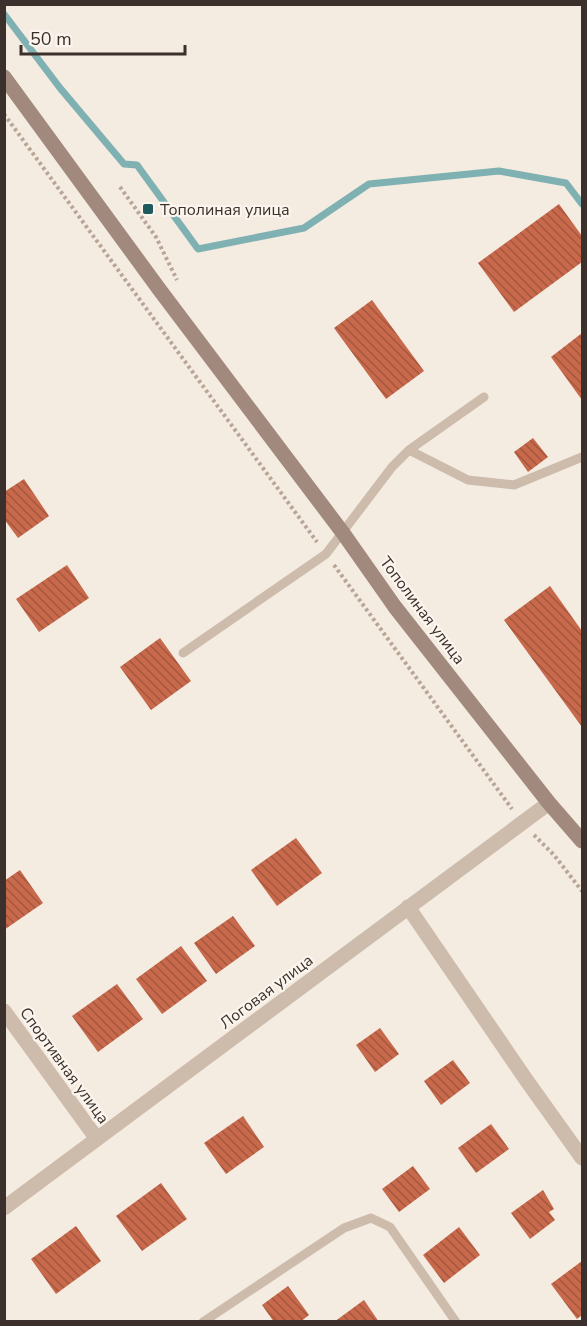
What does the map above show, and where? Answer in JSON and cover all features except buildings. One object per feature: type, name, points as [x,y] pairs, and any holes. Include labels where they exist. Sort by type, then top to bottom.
[{"type":"main road","name":"Тополиная улица","points":[[4,77],[396,607],[582,842]]},
{"type":"street","name":"Логовая улица","points":[[4,1208],[549,803]]},
{"type":"street","points":[[408,907],[582,1158]]},
{"type":"street","name":"Спортивная улица","points":[[4,1011],[97,1139]]},
{"type":"lane","points":[[183,653],[326,554],[392,467],[409,450],[484,397]]},
{"type":"lane","points":[[409,450],[468,480],[514,485],[582,457]]},
{"type":"lane","points":[[203,1322],[344,1228],[371,1218],[390,1227],[456,1322]]},
{"type":"path","points":[[4,114],[522,823],[554,855],[582,891]]},
{"type":"waterway","points":[[4,14],[60,88],[124,164],[137,165],[198,249],[304,228],[369,184],[499,171],[566,183],[582,204]]},
{"type":"place","name":"Тополиная улица","points":[[148,209]]}]
